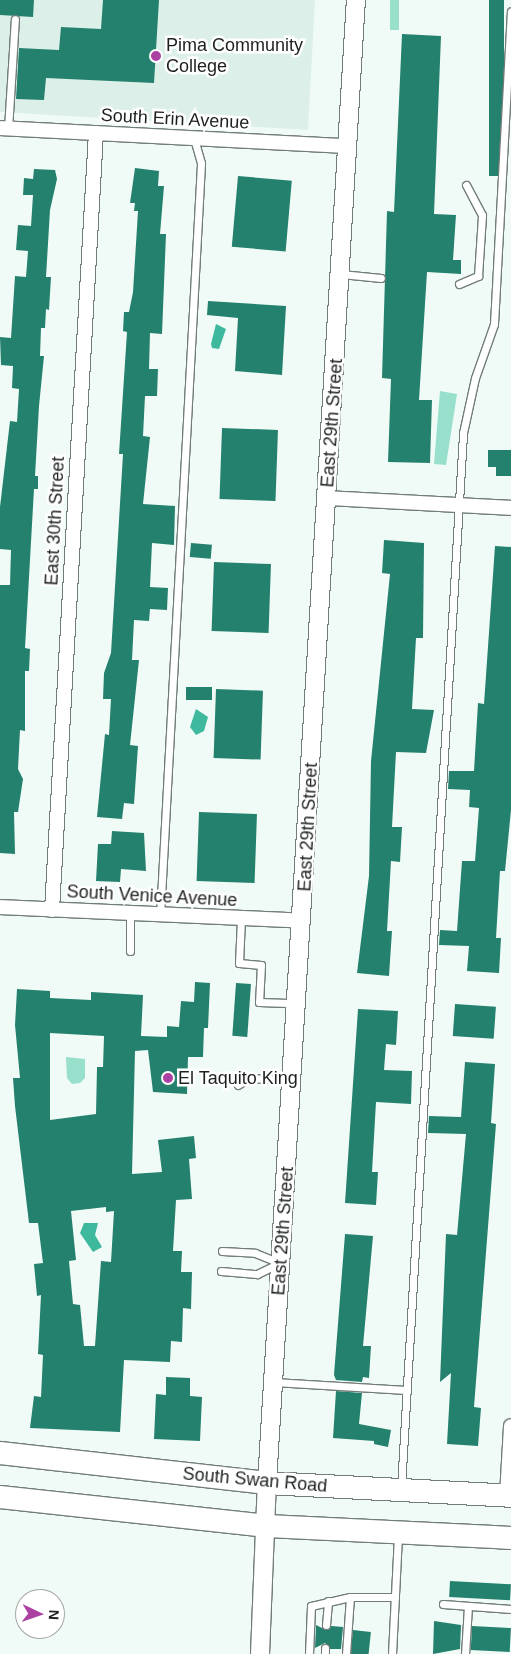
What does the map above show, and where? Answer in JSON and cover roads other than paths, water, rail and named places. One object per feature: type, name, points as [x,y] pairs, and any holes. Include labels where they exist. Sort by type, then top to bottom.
[{"type":"main road","name":"South Swan Road","points":[[0,1453],[267,1483],[509,1496]]},
{"type":"main road","points":[[0,1497],[267,1526],[511,1538]]},
{"type":"street","name":"East 29th Street","points":[[260,1654],[267,1526],[267,1483],[303,921],[356,0]]},
{"type":"street","name":"South Erin Avenue","points":[[4,129],[349,146]]},
{"type":"street","name":"East 30th Street","points":[[52,910],[96,133]]},
{"type":"street","points":[[327,498],[511,508]]},
{"type":"street","name":"South Venice Avenue","points":[[0,907],[130,916],[303,921]]},
{"type":"street","points":[[509,1496],[511,1426]]},
{"type":"lane","points":[[401,1490],[463,433],[475,378],[494,324],[511,11]]},
{"type":"lane","points":[[4,129],[15,19]]},
{"type":"lane","points":[[160,917],[201,163],[194,138]]},
{"type":"lane","points":[[459,284],[478,276],[482,215],[466,185]]},
{"type":"lane","points":[[341,274],[381,278]]},
{"type":"lane","points":[[130,916],[130,951]]},
{"type":"lane","points":[[241,919],[238,963],[261,965],[259,1002],[297,1003]]},
{"type":"lane","points":[[238,1085],[248,1078],[293,1080]]},
{"type":"lane","points":[[222,1251],[255,1254],[280,1263]]},
{"type":"lane","points":[[221,1271],[256,1274],[280,1263]]},
{"type":"lane","points":[[273,1382],[407,1390]]},
{"type":"lane","points":[[392,1654],[398,1532]]},
{"type":"lane","points":[[309,1654],[311,1606],[350,1597],[395,1597]]},
{"type":"lane","points":[[346,1654],[350,1597]]},
{"type":"lane","points":[[326,1626],[328,1601]]},
{"type":"lane","points":[[443,1604],[511,1609]]},
{"type":"lane","points":[[465,1654],[468,1606]]},
{"type":"place","name":"Pima Community College","points":[[156,56]]},
{"type":"place","name":"El Taquito King","points":[[168,1078]]}]
